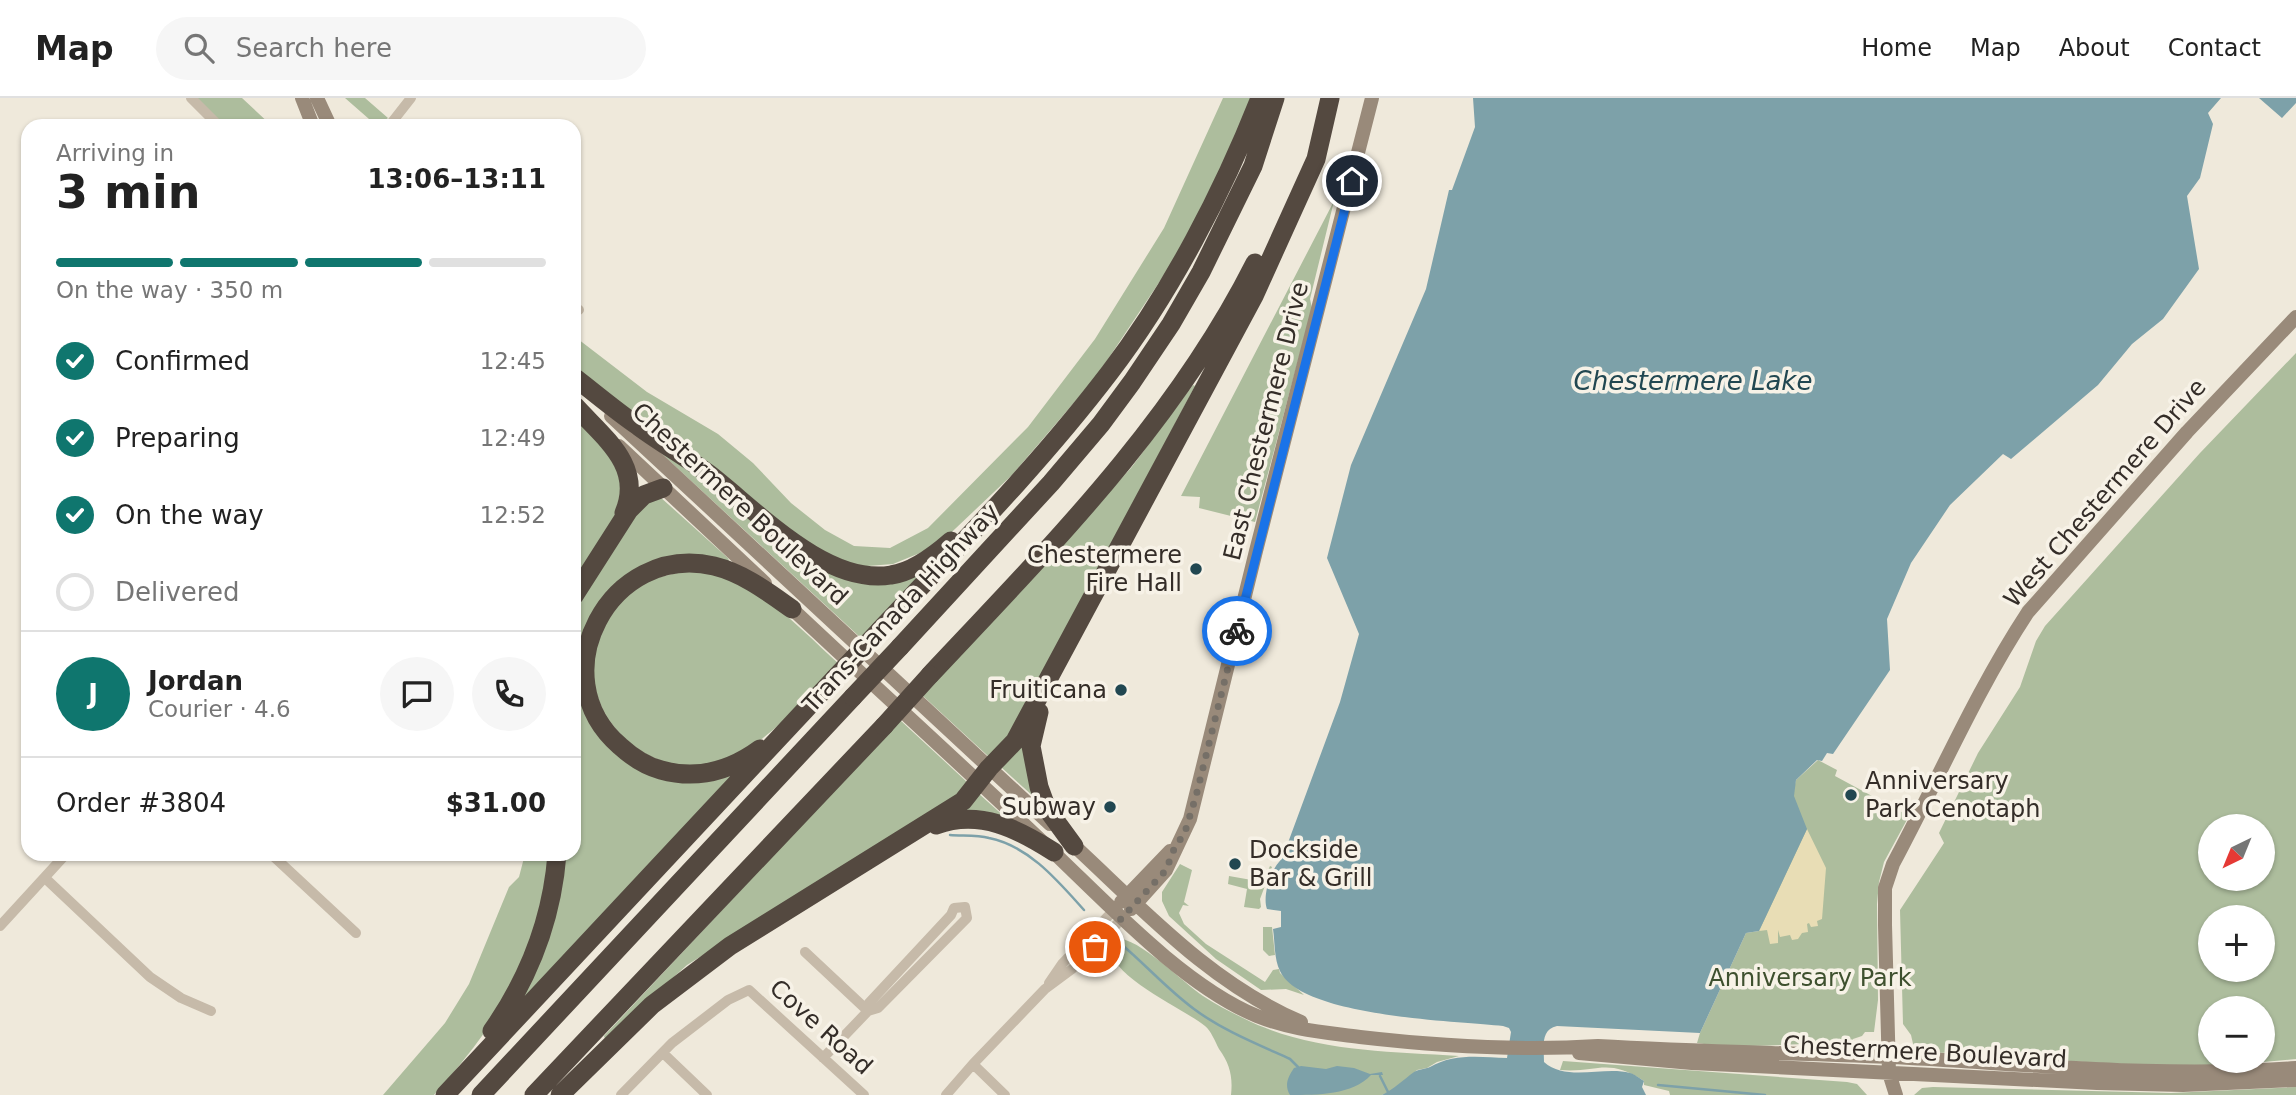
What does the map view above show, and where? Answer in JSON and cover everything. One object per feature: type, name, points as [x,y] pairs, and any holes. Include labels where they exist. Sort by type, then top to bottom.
[{"type":"highway","points":[[445,1095],[1018,483],[1110,372],[1158,302],[1186,255],[1260,98]]},
{"type":"highway","name":"Trans-Canada Highway","points":[[481,1095],[900,647],[1051,483],[1101,424],[1171,324],[1201,272],[1253,166],[1275,98]]},
{"type":"highway","points":[[534,1095],[884,726],[1066,529],[1152,427],[1227,317],[1296,180],[1329,98]]},
{"type":"highway","points":[[560,1095],[652,1005],[730,946],[963,801],[1015,741],[1254,296],[1316,159],[1329,98]]},
{"type":"highway","points":[[581,384],[637,426],[705,471],[804,551],[827,564],[849,571],[891,575],[914,567],[937,553],[1018,483]]},
{"type":"highway","points":[[581,412],[623,460],[628,472],[630,494],[618,527]]},
{"type":"highway","points":[[581,585],[635,503],[644,495],[663,488]]},
{"type":"highway","points":[[792,609],[762,588],[727,570],[695,564],[667,566],[637,577],[613,597],[590,635],[585,663],[588,693],[601,725],[626,751],[655,768],[668,772],[698,774],[727,768],[753,755],[794,722]]},
{"type":"highway","points":[[1046,684],[1031,746],[1039,787],[1047,809],[1074,846]]},
{"type":"highway","points":[[916,832],[957,820],[984,820],[1023,832],[1054,852]]},
{"type":"highway","points":[[459,1079],[524,979],[544,927],[556,861]]},
{"type":"main road","points":[[302,98],[310,119]]},
{"type":"main road","points":[[317,98],[327,119]]},
{"type":"main road","name":"East Chestermere Drive","points":[[1118,914],[1166,854],[1174,849],[1185,832],[1194,808],[1256,551],[1372,98]]},
{"type":"main road","name":"West Chestermere Drive","points":[[1896,1095],[1889,1065],[1885,925],[1887,877],[2008,642],[2028,611],[2187,432],[2296,317]]},
{"type":"main road","name":"Chestermere Boulevard","points":[[581,386],[831,620],[984,775],[1054,852],[1118,914],[1190,974],[1238,1007],[1295,1029],[1397,1041],[1553,1049],[1599,1057],[1647,1060],[2205,1073],[2296,1068]]},
{"type":"main road","name":"Chestermere Boulevard","points":[[581,411],[792,609],[984,775],[1074,846],[1181,947],[1221,978],[1279,1012],[1325,1032]]},
{"type":"main road","points":[[663,488],[687,499],[786,587],[831,620]]},
{"type":"main road","name":"West Chestermere Drive","points":[[1883,1095],[1889,1065]]},
{"type":"main road","name":"Chestermere Boulevard","points":[[1889,1065],[2146,1085],[2296,1080]]},
{"type":"street","points":[[191,98],[212,119]]},
{"type":"street","points":[[394,119],[411,98]]},
{"type":"street","points":[[0,926],[60,861]]},
{"type":"street","points":[[279,861],[356,933]]},
{"type":"street","points":[[45,878],[150,977],[181,998],[211,1011]]},
{"type":"street","points":[[823,1058],[868,1011],[878,1008],[967,918],[965,907],[954,908],[951,915],[869,1003],[868,1011]]},
{"type":"street","points":[[946,1095],[972,1064],[1045,989],[1072,969],[1118,914]]},
{"type":"street","points":[[805,952],[868,1011]]},
{"type":"street","name":"Cove Road","points":[[621,1095],[663,1053],[728,1000],[749,990],[864,1095]]},
{"type":"street","points":[[663,1053],[708,1095]]},
{"type":"street","points":[[972,1064],[1005,1095]]},
{"type":"green space","points":[[196,98],[242,98],[264,119],[217,119]]},
{"type":"green space","points":[[345,98],[365,98],[388,118],[369,119]]},
{"type":"green space","points":[[1223,98],[1251,98],[1225,160],[1178,254],[1096,377],[1012,475],[937,546],[893,564],[855,567],[816,553],[581,372],[581,341],[647,392],[718,434],[753,463],[791,503],[825,530],[854,546],[890,548],[928,528],[1028,427],[1095,339],[1164,228]]},
{"type":"green space","points":[[1334,201],[1310,299],[1312,308],[1255,522],[1199,508],[1200,497],[1181,496]]},
{"type":"green space","points":[[2296,353],[2296,1059],[2275,1061],[2275,996],[2198,996],[2198,1065],[2165,1066],[1922,1052],[1914,1048],[1911,1035],[1903,1024],[1900,910],[1944,843],[1939,833],[1978,753],[2020,687],[2036,641],[2045,626],[2200,453]]},
{"type":"green space","points":[[1193,385],[1195,386],[1006,743],[988,756],[923,696],[1131,468]]},
{"type":"green space","points":[[581,425],[599,442],[622,473],[619,511],[581,573]]},
{"type":"green space","points":[[664,450],[816,567],[924,572],[862,639],[661,453]]},
{"type":"green space","points":[[659,496],[728,558],[731,566],[630,577],[581,668],[581,598],[646,499]]},
{"type":"green space","points":[[684,571],[720,575],[746,586],[788,617],[839,664],[772,731],[742,752],[706,765],[667,763],[649,756],[633,745],[607,716],[598,698],[592,674],[592,662],[599,636],[611,612],[644,583]]},
{"type":"green space","points":[[581,672],[636,766],[733,774],[521,1006],[562,861],[581,861]]},
{"type":"green space","points":[[900,720],[968,783],[963,793],[687,965],[605,1039],[604,1036]]},
{"type":"green space","points":[[1025,737],[1033,796],[1002,768]]},
{"type":"green space","name":"Anniversary Park","points":[[1818,760],[1837,770],[1835,776],[1909,816],[1884,862],[1879,882],[1878,1000],[1874,1032],[1865,1032],[1853,1039],[1853,1047],[1799,1044],[1728,1046],[1697,1043],[1746,933],[1759,931],[1796,780]]},
{"type":"green space","points":[[978,793],[1007,819],[959,810]]},
{"type":"green space","points":[[523,861],[548,861],[533,941],[523,968],[505,1002],[471,1050],[434,1095],[383,1095],[445,1023],[469,984],[509,887],[519,877]]},
{"type":"green space","points":[[1180,864],[1192,870],[1184,902],[1189,906],[1183,905],[1179,913],[1184,924],[1206,944],[1265,982],[1273,970],[1279,969],[1304,995],[1286,989],[1261,990],[1216,959],[1169,916],[1162,901],[1162,892]]},
{"type":"green space","points":[[1270,866],[1272,867],[1260,899],[1261,907],[1244,907],[1247,889],[1228,884],[1229,876],[1263,882]]},
{"type":"green space","points":[[1263,927],[1272,927],[1275,955],[1269,956],[1263,950]]},
{"type":"green space","points":[[1115,938],[1148,952],[1213,1002],[1270,1030],[1350,1048],[1459,1056],[1417,1070],[1395,1089],[1382,1095],[1231,1095],[1232,1082],[1228,1065],[1209,1031],[1133,980],[1112,956],[1107,943]]},
{"type":"green space","points":[[1563,1061],[1847,1082],[1857,1084],[1867,1095],[1670,1095],[1669,1091],[1644,1085],[1644,1081],[1621,1070],[1560,1070]]},
{"type":"green space","points":[[2296,1087],[2296,1095],[1914,1095],[1922,1088],[2171,1093]]},
{"type":"sand","points":[[1807,829],[1826,868],[1822,919],[1817,921],[1818,926],[1811,927],[1807,924],[1808,932],[1802,933],[1798,939],[1792,940],[1790,935],[1780,937],[1778,930],[1778,943],[1770,944],[1767,930],[1759,931]]},
{"type":"water","name":"Chestermere Lake","points":[[1473,98],[2221,98],[2208,113],[2213,124],[2200,178],[2187,196],[2199,269],[2163,319],[2132,344],[2098,385],[2011,459],[2003,454],[1950,505],[1911,563],[1887,619],[1890,670],[1833,754],[1827,753],[1822,761],[1817,760],[1796,780],[1794,796],[1807,829],[1759,931],[1746,933],[1700,1033],[1557,1026],[1545,1035],[1544,1062],[1553,1068],[1574,1072],[1620,1071],[1634,1074],[1644,1081],[1642,1087],[1646,1095],[1382,1095],[1414,1072],[1448,1060],[1467,1057],[1507,1058],[1511,1032],[1509,1028],[1382,1014],[1317,998],[1294,986],[1280,971],[1273,929],[1281,927],[1281,911],[1267,909],[1267,890],[1271,875],[1282,859],[1340,702],[1359,634],[1327,558],[1351,465],[1426,289],[1449,190],[1452,190],[1475,127]]},
{"type":"water","points":[[2259,98],[2296,98],[2296,103],[2282,118]]},
{"type":"water","points":[[1301,1066],[1326,1069],[1337,1066],[1370,1074],[1382,1072],[1383,1075],[1371,1075],[1355,1087],[1345,1090],[1290,1095],[1287,1088],[1289,1078],[1294,1068]]},
{"type":"waterway","points":[[950,835],[984,837],[1004,842],[1017,849],[1042,866],[1084,910]]},
{"type":"waterway","points":[[1121,944],[1205,1017],[1290,1059],[1298,1067]]},
{"type":"waterway","points":[[1380,1076],[1388,1092]]},
{"type":"waterway","points":[[1658,1085],[1765,1095]]},
{"type":"way so far","points":[[1095,947],[1166,870],[1174,849],[1185,832],[1237,631]]},
{"type":"place","name":"Chestermere Fire Hall","points":[[1196,569]]},
{"type":"place","name":"Fruiticana","points":[[1121,690]]},
{"type":"place","name":"Anniversary Park Cenotaph","points":[[1851,795]]},
{"type":"place","name":"Subway","points":[[1110,807]]},
{"type":"place","name":"Dockside Bar & Grill","points":[[1235,864]]},
{"type":"route","points":[[1237,631],[1352,181]]}]
